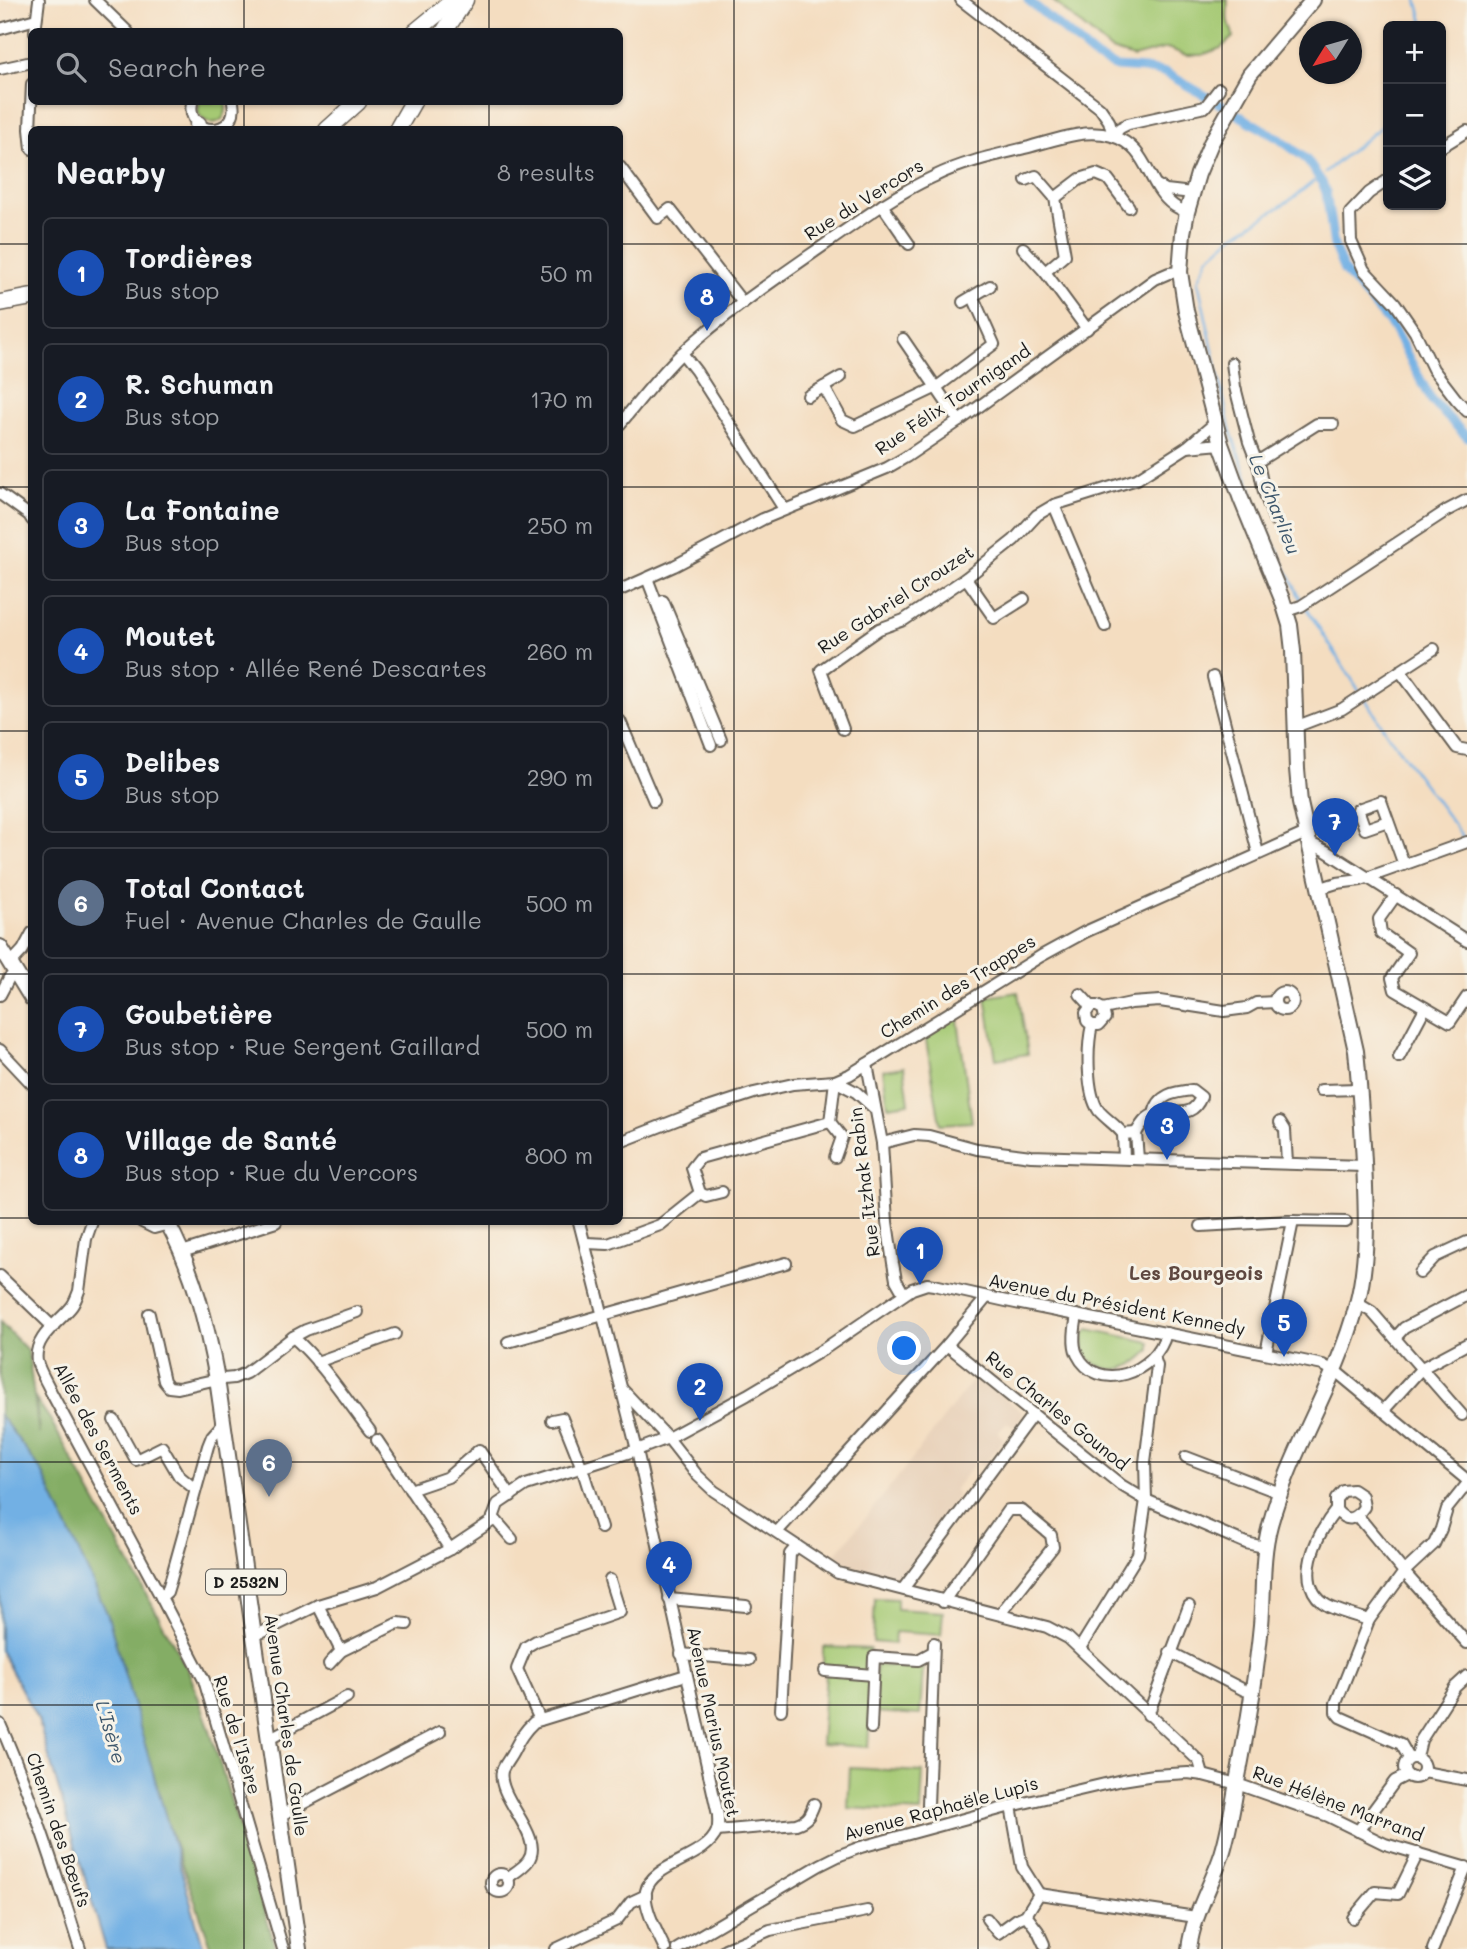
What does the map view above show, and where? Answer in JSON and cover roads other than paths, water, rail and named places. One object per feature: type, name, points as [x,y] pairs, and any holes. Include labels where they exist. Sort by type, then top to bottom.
[{"type":"highway","points":[[420,28],[454,0]]},
{"type":"highway","points":[[434,28],[463,0]]},
{"type":"highway","points":[[446,28],[463,0]]},
{"type":"highway","points":[[331,126],[355,105]]},
{"type":"highway","points":[[399,126],[411,105]]},
{"type":"highway","points":[[0,303],[28,298]]},
{"type":"main road","points":[[1189,1949],[1191,1931],[1222,1853],[1237,1784],[1262,1624],[1264,1547],[1280,1493],[1334,1370],[1357,1303],[1364,1262],[1367,1213],[1356,1051],[1307,839],[1297,769],[1292,638],[1253,496],[1221,444],[1186,311],[1180,272],[1187,212],[1210,143],[1250,74],[1313,0]]},
{"type":"main road","points":[[0,947],[28,992]]},
{"type":"main road","name":"Avenue Charles de Gaulle","points":[[169,1225],[196,1287],[217,1379],[299,1949]]},
{"type":"street","points":[[35,28],[39,0]]},
{"type":"street","points":[[95,0],[124,28]]},
{"type":"street","points":[[961,0],[1101,108],[1109,121],[1113,136],[1136,150],[1172,205],[1187,212]]},
{"type":"street","points":[[0,29],[36,19]]},
{"type":"street","points":[[0,69],[28,63]]},
{"type":"street","points":[[1113,136],[1128,124],[1205,107],[1219,89]]},
{"type":"street","points":[[30,126],[31,105]]},
{"type":"street","points":[[191,105],[192,116],[197,126]]},
{"type":"street","points":[[234,105],[232,118],[235,126]]},
{"type":"street","points":[[222,126],[232,118]]},
{"type":"street","points":[[1446,144],[1467,131]]},
{"type":"street","name":"Rue du Vercors","points":[[623,421],[682,353],[743,303],[882,205],[934,176],[971,162],[1076,135],[1094,132],[1113,136]]},
{"type":"street","points":[[623,171],[658,218],[670,209],[743,303]]},
{"type":"street","points":[[1055,198],[1080,179],[1096,174],[1108,179],[1129,207]]},
{"type":"street","points":[[1026,180],[1036,176],[1055,198],[1065,255],[1045,272]]},
{"type":"street","points":[[1383,183],[1369,193],[1350,213],[1352,241],[1364,270],[1395,303],[1415,332],[1433,369],[1467,411]]},
{"type":"street","points":[[1157,184],[1166,190],[1192,193]]},
{"type":"street","points":[[882,205],[909,244]]},
{"type":"street","points":[[1023,248],[1045,272],[1087,329]]},
{"type":"street","name":"Rue Félix Tournigand","points":[[623,589],[784,509],[887,468],[959,421],[1155,279],[1180,272]]},
{"type":"street","points":[[824,387],[842,421],[855,426],[937,387],[994,344],[968,299],[990,286]]},
{"type":"street","points":[[903,339],[959,421]]},
{"type":"street","points":[[682,353],[784,509]]},
{"type":"street","points":[[1232,363],[1235,387],[1257,462],[1253,496],[1275,521]]},
{"type":"street","points":[[808,396],[841,377]]},
{"type":"street","name":"Rue Gabriel Crouzet","points":[[843,729],[821,670],[879,629],[904,620],[966,578],[1014,540],[1037,515],[1054,505],[1137,479],[1187,447],[1215,423]]},
{"type":"street","points":[[1257,462],[1317,424],[1333,424]]},
{"type":"street","name":"Rue Gabriel Crouzet","points":[[1187,447],[1221,444]]},
{"type":"street","points":[[0,494],[28,514]]},
{"type":"street","points":[[1286,611],[1304,604],[1446,510],[1467,500]]},
{"type":"street","points":[[1054,505],[1105,626]]},
{"type":"street","points":[[649,577],[716,743]]},
{"type":"street","points":[[966,578],[994,618],[1024,599]]},
{"type":"street","points":[[1295,727],[1342,709],[1434,649]]},
{"type":"street","points":[[1400,671],[1457,748],[1467,750]]},
{"type":"street","points":[[1213,677],[1258,853]]},
{"type":"street","points":[[623,728],[654,801]]},
{"type":"street","points":[[1388,821],[1404,865]]},
{"type":"street","points":[[1307,839],[1467,941]]},
{"type":"street","name":"Chemin des Trappes","points":[[623,1141],[754,1093],[793,1084],[835,1081],[1085,932],[1258,853],[1307,839]]},
{"type":"street","points":[[1318,889],[1337,883],[1353,882],[1465,843]]},
{"type":"street","points":[[1396,895],[1379,919],[1381,933],[1409,953],[1392,978],[1395,990],[1451,1022],[1467,997]]},
{"type":"street","points":[[0,995],[28,941]]},
{"type":"street","points":[[1080,994],[1091,1006],[1103,1009],[1160,1001],[1224,1011],[1247,1008],[1256,1003],[1275,1002]]},
{"type":"street","points":[[1091,1006],[1086,1013],[1087,1021],[1092,1025],[1099,1025],[1105,1018],[1103,1009]]},
{"type":"street","points":[[1399,1057],[1425,1008]]},
{"type":"street","points":[[1092,1025],[1088,1040],[1092,1099],[1101,1113],[1123,1134],[1124,1158]]},
{"type":"street","points":[[0,1050],[28,1080]]},
{"type":"street","name":"Rue Itzhak Rabin","points":[[867,1064],[882,1143],[887,1222],[893,1263],[896,1280],[904,1294]]},
{"type":"street","points":[[835,1157],[842,1137],[830,1122],[835,1081],[856,1091],[875,1109]]},
{"type":"street","points":[[1321,1090],[1360,1089]]},
{"type":"street","points":[[1138,1159],[1136,1133],[1143,1121],[1154,1114]]},
{"type":"street","points":[[722,1192],[706,1196],[701,1193],[692,1168],[700,1158],[830,1122]]},
{"type":"street","points":[[1280,1122],[1285,1130],[1286,1163]]},
{"type":"street","points":[[1123,1134],[1136,1133]]},
{"type":"street","points":[[882,1143],[914,1135],[929,1136],[977,1149],[1031,1156],[1364,1166]]},
{"type":"street","points":[[586,1243],[608,1244],[660,1225],[701,1193]]},
{"type":"street","points":[[1201,1226],[1293,1221],[1346,1222]]},
{"type":"street","points":[[1266,1353],[1293,1221]]},
{"type":"street","name":"Allée des Serments","points":[[91,1225],[86,1239],[78,1295],[72,1306],[45,1334],[37,1360],[51,1392],[160,1597]]},
{"type":"street","points":[[182,1252],[267,1225]]},
{"type":"street","name":"Avenue Marius Moutet","points":[[556,1949],[617,1920],[631,1902],[646,1895],[646,1889],[653,1880],[698,1851],[717,1831],[718,1815],[637,1450],[580,1225]]},
{"type":"street","points":[[1420,1273],[1435,1257],[1467,1242]]},
{"type":"street","points":[[508,1342],[786,1263]]},
{"type":"street","points":[[0,1276],[53,1328]]},
{"type":"street","name":"Avenue du Président Kennedy","points":[[904,1294],[920,1285],[934,1285],[1266,1353],[1334,1370]]},
{"type":"street","points":[[254,1634],[318,1605],[377,1587],[450,1549],[492,1521],[498,1504],[526,1485],[668,1438],[824,1349],[904,1294]]},
{"type":"street","points":[[1395,1338],[1404,1328],[1467,1295]]},
{"type":"street","points":[[777,1532],[947,1345],[987,1297]]},
{"type":"street","points":[[1357,1303],[1372,1312],[1462,1415]]},
{"type":"street","points":[[149,1314],[164,1381],[169,1387],[177,1388],[234,1378],[246,1373],[293,1337],[357,1312]]},
{"type":"street","points":[[1077,1315],[1076,1352],[1090,1369],[1112,1376],[1130,1373],[1154,1357],[1164,1342],[1166,1333]]},
{"type":"street","points":[[317,1362],[395,1334]]},
{"type":"street","points":[[293,1337],[317,1362],[373,1435],[450,1549]]},
{"type":"street","points":[[1383,1411],[1422,1368],[1467,1344]]},
{"type":"street","name":"Rue Charles Gounod","points":[[947,1345],[1121,1485],[1146,1500],[1246,1543],[1264,1547]]},
{"type":"street","points":[[1080,1648],[1138,1554],[1146,1500],[1146,1462],[1157,1366],[1154,1357]]},
{"type":"street","points":[[1334,1370],[1467,1482],[1447,1509],[1434,1544],[1404,1572],[1369,1620],[1336,1703],[1336,1712],[1340,1717],[1401,1744],[1413,1758],[1424,1763],[1424,1772]]},
{"type":"street","points":[[619,1385],[714,1491],[838,1573],[1054,1629],[1068,1638],[1199,1761],[1203,1775]]},
{"type":"street","points":[[903,1589],[1032,1414]]},
{"type":"street","points":[[552,1420],[562,1418],[582,1468],[601,1528]]},
{"type":"street","points":[[114,1420],[136,1460],[162,1447],[179,1476],[195,1489]]},
{"type":"street","points":[[160,1597],[167,1592],[212,1436],[220,1427],[225,1426]]},
{"type":"street","points":[[410,1490],[447,1478],[479,1450],[511,1496]]},
{"type":"street","points":[[1186,1457],[1280,1493]]},
{"type":"street","points":[[1353,1490],[1362,1496],[1364,1507],[1358,1516],[1350,1519],[1341,1516],[1336,1510],[1336,1499],[1343,1491],[1353,1490]]},
{"type":"street","points":[[943,1602],[1008,1510],[1021,1510],[1051,1535],[1053,1547],[1002,1615]]},
{"type":"street","points":[[1336,1510],[1316,1538],[1309,1564],[1310,1579],[1315,1594],[1326,1605],[1369,1620]]},
{"type":"street","points":[[1358,1516],[1467,1643]]},
{"type":"street","points":[[493,1517],[512,1539]]},
{"type":"street","points":[[781,1710],[789,1554],[797,1546]]},
{"type":"street","points":[[540,1720],[517,1669],[526,1647],[536,1640],[620,1612],[610,1580]]},
{"type":"street","name":"Rue de l'Isère","points":[[160,1597],[204,1680],[282,1949]]},
{"type":"street","points":[[669,1599],[746,1605]]},
{"type":"street","points":[[318,1605],[341,1651]]},
{"type":"street","points":[[1148,1715],[1189,1606]]},
{"type":"street","points":[[329,1664],[341,1651],[398,1623],[407,1624]]},
{"type":"street","points":[[871,1728],[874,1657],[918,1660],[934,1647],[928,1805]]},
{"type":"street","points":[[1170,1652],[1244,1690],[1253,1692]]},
{"type":"street","points":[[681,1654],[749,1660]]},
{"type":"street","points":[[825,1671],[873,1675]]},
{"type":"street","points":[[507,1878],[530,1860],[533,1852],[530,1839],[504,1787],[502,1772],[525,1730],[534,1722],[686,1675]]},
{"type":"street","points":[[1407,1775],[1404,1766],[1413,1758],[1420,1740],[1455,1687],[1467,1676]]},
{"type":"street","points":[[269,1739],[347,1697]]},
{"type":"street","name":"Chemin des Bœufs","points":[[0,1724],[51,1857],[80,1949]]},
{"type":"street","points":[[279,1816],[440,1732]]},
{"type":"street","points":[[1358,1831],[1395,1781],[1407,1775],[1416,1778],[1424,1772],[1467,1780]]},
{"type":"street","name":"Avenue Raphaële Lupis","points":[[684,1947],[840,1855],[861,1847],[1011,1806],[1133,1779],[1188,1773],[1237,1784]]},
{"type":"street","name":"Rue Hélène Marrand","points":[[1237,1784],[1328,1816],[1385,1844],[1466,1868]]},
{"type":"street","points":[[717,1831],[803,1822],[809,1817],[814,1804]]},
{"type":"street","points":[[1011,1806],[1022,1867],[1038,1894]]},
{"type":"street","points":[[1353,1917],[1376,1892],[1398,1894],[1418,1853]]},
{"type":"street","points":[[1433,1949],[1466,1868]]},
{"type":"street","points":[[1038,1894],[1196,1917]]},
{"type":"street","points":[[987,1919],[998,1933],[1026,1915],[1038,1894]]},
{"type":"street","points":[[646,1895],[651,1918],[664,1949]]},
{"type":"street","points":[[725,1949],[770,1930],[867,1911]]},
{"type":"street","points":[[1026,1915],[1044,1944]]},
{"type":"water","name":"L'Isère","points":[[0,1415],[42,1472],[107,1613],[204,1949],[106,1949],[38,1720],[0,1650]]},
{"type":"waterway","points":[[1028,0],[1097,58],[1116,67],[1166,73],[1278,138],[1306,159],[1326,192],[1334,246],[1344,271],[1392,326],[1432,401],[1467,437]]},
{"type":"waterway","name":"Le Charlieu","points":[[1417,0],[1423,21]]},
{"type":"waterway","name":"Le Charlieu","points":[[1325,172],[1383,125]]},
{"type":"waterway","name":"Le Charlieu","points":[[1301,600],[1259,512],[1230,429],[1198,281],[1208,258],[1233,236],[1292,199],[1314,181]]},
{"type":"waterway","name":"Le Charlieu","points":[[1305,606],[1360,692]]},
{"type":"waterway","name":"Le Charlieu","points":[[1364,697],[1388,735],[1465,840]]},
{"type":"place","name":"Village de Santé","points":[[707,331]]},
{"type":"place","name":"Goubetière","points":[[1335,856]]},
{"type":"place","name":"La Fontaine","points":[[1167,1160]]},
{"type":"place","name":"Tordières","points":[[920,1285]]},
{"type":"place","name":"Delibes","points":[[1284,1357]]},
{"type":"place","name":"R. Schuman","points":[[700,1421]]},
{"type":"place","name":"Total Contact","points":[[269,1497]]},
{"type":"place","name":"Moutet","points":[[669,1599]]},
{"type":"district","name":"Les Bourgeois","points":[[1196,1273]]}]
